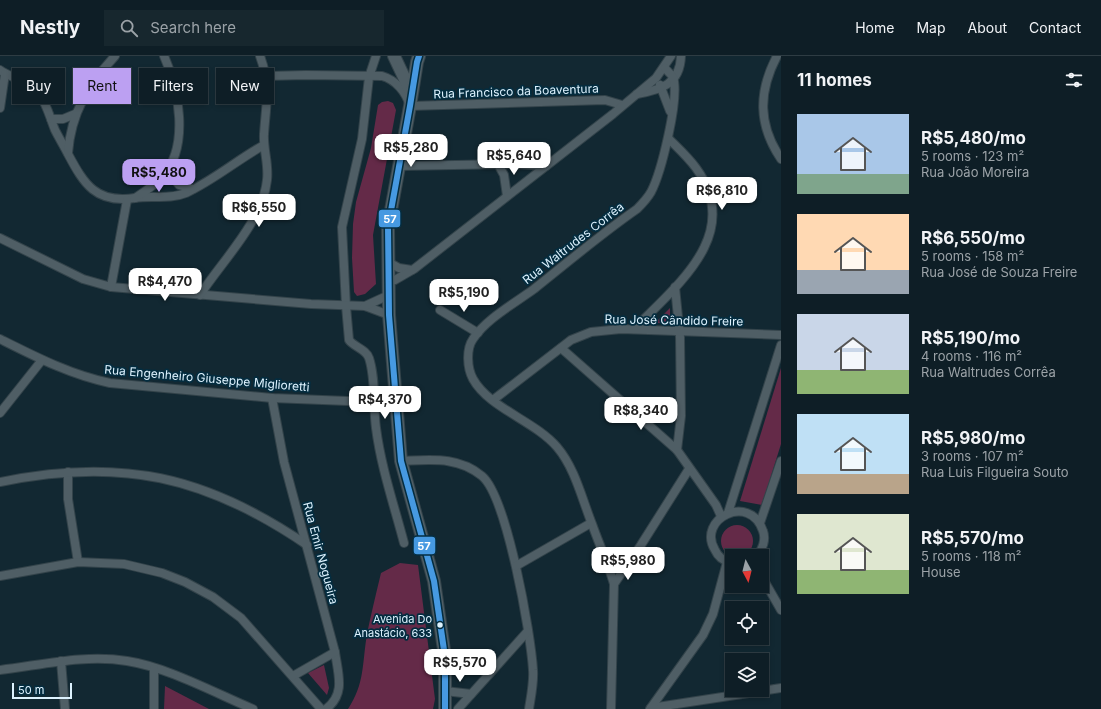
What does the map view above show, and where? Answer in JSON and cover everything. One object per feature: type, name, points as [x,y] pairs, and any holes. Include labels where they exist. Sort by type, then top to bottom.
[{"type":"main road","points":[[394,56],[411,100]]},
{"type":"main road","points":[[416,58],[411,100],[388,227],[389,314],[401,461],[434,581],[445,657],[446,709]]},
{"type":"street","points":[[68,153],[75,114],[94,81],[115,56]]},
{"type":"street","points":[[111,287],[131,199],[153,185],[167,170],[176,145],[179,117],[178,101],[164,56]]},
{"type":"street","points":[[260,56],[264,68]]},
{"type":"street","points":[[376,56],[368,77],[362,139],[342,227],[346,306],[349,340],[366,353],[369,358],[373,384],[373,402],[381,453],[404,543]]},
{"type":"street","points":[[388,280],[395,280],[412,270],[546,166],[656,78],[671,56]]},
{"type":"street","name":"Rua Waltrudes Corrêa","points":[[634,95],[662,88],[679,70],[681,56]]},
{"type":"street","points":[[777,56],[767,76],[763,101],[766,131],[781,159]]},
{"type":"street","points":[[664,68],[673,78]]},
{"type":"street","points":[[0,108],[2,72],[34,89],[43,100],[79,175],[86,184],[103,196],[131,199],[157,198],[178,195],[193,189],[264,145]]},
{"type":"street","points":[[274,76],[382,76],[392,79],[411,100]]},
{"type":"street","points":[[656,78],[662,88]]},
{"type":"street","name":"Rua Waltrudes Corrêa","points":[[614,584],[607,562],[568,465],[558,448],[542,432],[493,400],[473,378],[468,350],[478,333],[501,313],[637,209],[651,192],[668,139],[673,78]]},
{"type":"street","name":"Rua Waltrudes Corrêa","points":[[662,88],[671,116]]},
{"type":"street","name":"Rua Francisco da Boaventura","points":[[411,100],[604,100],[622,105]]},
{"type":"street","points":[[200,295],[243,235],[259,208],[267,180],[264,145],[267,104]]},
{"type":"street","points":[[51,119],[63,119],[75,114]]},
{"type":"street","points":[[634,329],[675,287],[705,250],[712,225],[712,213],[708,192],[703,179],[689,159],[668,139]]},
{"type":"street","points":[[399,166],[498,164],[546,166]]},
{"type":"street","points":[[498,164],[504,175],[507,196]]},
{"type":"street","points":[[167,170],[179,185],[193,189]]},
{"type":"street","points":[[0,238],[83,279],[111,287],[346,306],[365,306],[389,314]]},
{"type":"street","points":[[388,262],[399,268],[412,270]]},
{"type":"street","points":[[675,287],[679,331],[681,416],[677,450]]},
{"type":"street","points":[[365,306],[389,295]]},
{"type":"street","points":[[440,310],[478,333]]},
{"type":"street","name":"Rua José Cândido Freire","points":[[493,400],[571,340],[591,332],[606,329],[634,329],[781,335]]},
{"type":"street","name":"Rua Engenheiro Giuseppe Miglioretti","points":[[0,339],[42,360],[89,378],[110,383],[272,398],[373,402]]},
{"type":"street","points":[[725,560],[718,556],[712,546],[711,535],[714,525],[724,515],[781,345]]},
{"type":"street","points":[[561,348],[677,450],[689,469],[724,515]]},
{"type":"street","points":[[0,413],[42,360]]},
{"type":"street","name":"Rua Emir Nogueira","points":[[272,398],[284,462],[335,652],[339,692],[335,703],[326,709]]},
{"type":"street","points":[[401,461],[443,459],[470,467],[484,478],[492,490],[500,511],[516,566],[533,671],[529,709]]},
{"type":"street","points":[[760,523],[781,461]]},
{"type":"street","points":[[611,709],[614,584],[650,533],[689,469]]},
{"type":"street","points":[[68,472],[68,499],[78,562]]},
{"type":"street","points":[[0,482],[48,473],[129,472],[181,482],[245,509],[279,526],[307,545]]},
{"type":"street","points":[[724,515],[740,511],[751,515],[760,523],[764,533],[764,544],[761,549]]},
{"type":"street","points":[[516,566],[591,524]]},
{"type":"street","points":[[0,576],[78,562],[124,564],[162,573],[185,582],[213,598],[241,618],[321,709]]},
{"type":"street","points":[[650,708],[703,635],[713,614],[725,576]]},
{"type":"street","points":[[769,589],[781,610]]},
{"type":"street","points":[[458,709],[527,632]]},
{"type":"street","points":[[293,676],[335,652]]},
{"type":"street","points":[[0,670],[61,661],[98,658],[128,661],[154,669],[253,709]]},
{"type":"street","points":[[61,661],[65,709]]},
{"type":"street","points":[[154,669],[154,709]]},
{"type":"street","points":[[650,708],[781,688]]},
{"type":"street","points":[[445,691],[471,694]]},
{"type":"shaded area","points":[[388,101],[393,103],[396,110],[373,235],[376,284],[365,294],[357,296],[354,292],[352,258],[353,224],[356,202],[371,148],[378,105],[382,102]]},
{"type":"shaded area","points":[[670,308],[670,323],[655,323]]},
{"type":"shaded area","points":[[781,368],[781,444],[762,505],[740,501]]},
{"type":"shaded area","points":[[734,525],[740,525],[746,528],[753,538],[753,544],[751,549],[725,549],[725,551],[721,544],[721,538],[724,532]]},
{"type":"shaded area","points":[[400,563],[418,565],[435,699],[433,709],[348,709],[360,682],[367,634],[381,573]]},
{"type":"shaded area","points":[[324,665],[329,688],[327,695],[308,673]]},
{"type":"shaded area","points":[[165,686],[209,709],[164,709]]},
{"type":"transit line","name":"57","points":[[419,56],[388,227],[389,315],[401,461],[434,581],[445,657],[445,709]]},
{"type":"place","name":"Avenida Do Anastácio, 633","points":[[440,625]]}]
